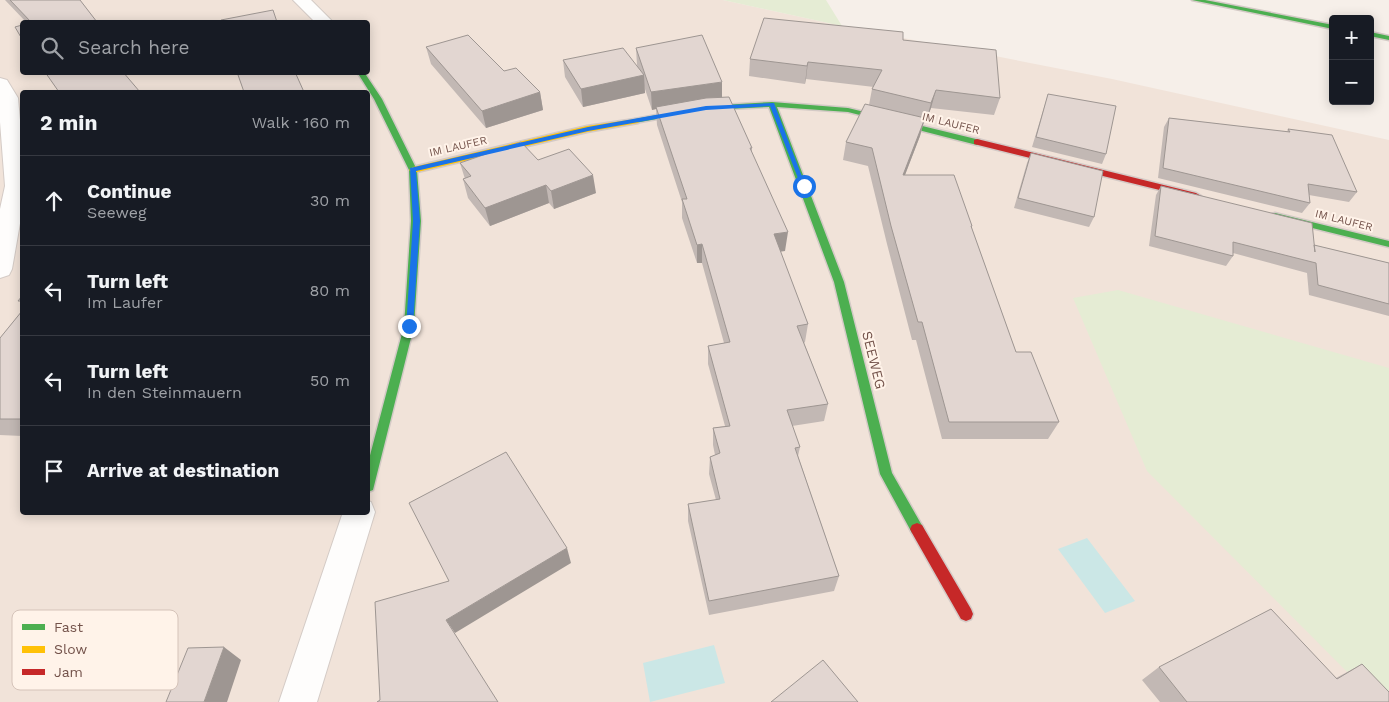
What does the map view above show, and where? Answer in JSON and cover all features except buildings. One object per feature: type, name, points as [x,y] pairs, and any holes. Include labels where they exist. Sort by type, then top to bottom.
[{"type":"street","points":[[301,0],[322,20]]},
{"type":"street","points":[[1195,0],[1329,26]]},
{"type":"street","points":[[1374,35],[1389,38]]},
{"type":"street","points":[[362,75],[378,99],[413,170],[416,221],[409,326],[370,478]]},
{"type":"street","points":[[0,269],[16,186],[3,95]]},
{"type":"street","name":"IM LAUFER","points":[[413,170],[588,129],[706,108],[772,104],[848,110],[1206,199]]},
{"type":"street","name":"SEEWEG","points":[[772,104],[839,282],[886,474],[966,614]]},
{"type":"street","name":"IM LAUFER","points":[[1264,213],[1389,244]]},
{"type":"street","points":[[298,702],[358,515]]},
{"type":"shaded area","points":[[0,0],[723,0],[842,26],[1112,79],[1389,140],[1389,702],[0,702]]},
{"type":"green space","points":[[723,0],[826,0],[842,26]]},
{"type":"green space","points":[[1118,290],[1389,368],[1389,694],[1377,702],[1147,471],[1073,298]]},
{"type":"water","points":[[1087,538],[1135,601],[1105,613],[1058,549]]},
{"type":"water","points":[[714,645],[725,683],[650,702],[643,663]]},
{"type":"traffic: fast","points":[[1195,0],[1329,26]]},
{"type":"traffic: fast","points":[[1374,35],[1389,38]]},
{"type":"traffic: fast","points":[[362,75],[378,99],[413,170],[416,221],[409,326],[370,478]]},
{"type":"traffic: fast","points":[[772,104],[839,282],[886,474],[917,529]]},
{"type":"traffic: fast","points":[[635,121],[706,108],[772,104],[848,110],[977,142]]},
{"type":"traffic: fast","points":[[1275,216],[1389,244]]},
{"type":"traffic: slow","points":[[413,170],[587,129],[635,121]]},
{"type":"traffic: jam","points":[[977,142],[1196,196]]},
{"type":"traffic: jam","points":[[917,529],[966,614]]},
{"type":"route","points":[[409,326],[416,221],[413,170],[588,129],[706,108],[772,104],[804,186]]}]
